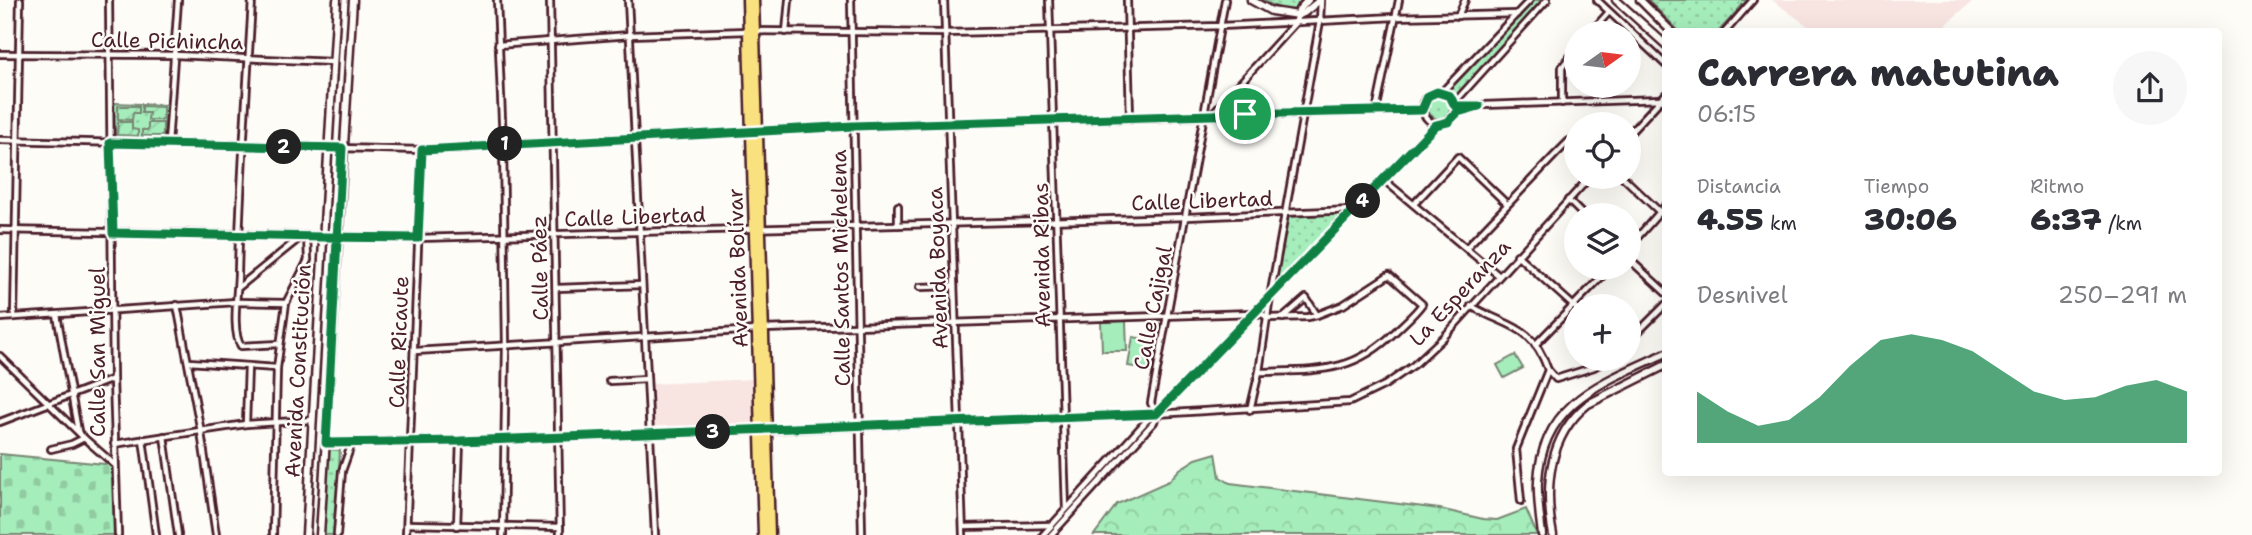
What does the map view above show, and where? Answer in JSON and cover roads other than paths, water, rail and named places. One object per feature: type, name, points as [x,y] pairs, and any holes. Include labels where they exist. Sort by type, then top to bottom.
[{"type":"main road","name":"Avenida Bolívar","points":[[747,0],[751,31],[755,131],[763,535]]},
{"type":"main road","name":"Avenida Bolívar","points":[[751,31],[754,0]]},
{"type":"main road","name":"Avenida Bolívar","points":[[763,430],[770,535]]},
{"type":"street","points":[[14,317],[20,0]]},
{"type":"street","name":"Calle San Miguel","points":[[109,0],[114,443],[118,535]]},
{"type":"street","points":[[168,144],[178,0]]},
{"type":"street","points":[[252,0],[242,146],[237,334],[242,346],[281,344]]},
{"type":"street","name":"Avenida Constitución","points":[[306,535],[337,0]]},
{"type":"street","name":"Avenida Constitución","points":[[320,535],[353,0]]},
{"type":"street","points":[[497,0],[503,144],[506,345],[503,535]]},
{"type":"street","name":"Calle Páez","points":[[550,0],[560,535]]},
{"type":"street","points":[[628,0],[655,535]]},
{"type":"street","points":[[786,32],[789,0]]},
{"type":"street","name":"Calle Santos Michelena","points":[[851,0],[862,535]]},
{"type":"street","name":"Avenida Boyaca","points":[[944,0],[963,535]]},
{"type":"street","name":"Avenida Ribas","points":[[1049,0],[1066,509]]},
{"type":"street","points":[[1127,0],[1130,118]]},
{"type":"street","name":"Calle Cajigal","points":[[1156,414],[1151,403],[1207,116],[1225,0]]},
{"type":"street","points":[[1251,0],[1271,11],[1298,15],[1321,0]]},
{"type":"street","points":[[1207,116],[1236,89],[1295,23],[1299,10],[1308,0]]},
{"type":"street","points":[[1250,410],[1259,372],[1284,214],[1320,21],[1321,0]]},
{"type":"street","points":[[1377,111],[1399,0]]},
{"type":"street","points":[[1458,16],[1465,0]]},
{"type":"street","points":[[1479,106],[1458,112],[1444,124],[1436,125],[1427,120],[1422,110],[1428,96],[1442,92],[1530,0]]},
{"type":"street","points":[[1454,105],[1547,0]]},
{"type":"street","points":[[1597,0],[1662,61]]},
{"type":"street","points":[[1616,0],[1662,41]]},
{"type":"street","points":[[1640,0],[1668,28]]},
{"type":"street","points":[[1728,28],[1753,0]]},
{"type":"street","points":[[1601,21],[1609,12]]},
{"type":"street","points":[[498,46],[629,35],[751,31],[945,33],[1221,26],[1517,14]]},
{"type":"street","name":"Calle Pichincha","points":[[0,54],[175,55],[333,62]]},
{"type":"street","points":[[1562,103],[1564,64]]},
{"type":"street","points":[[1236,89],[1236,103],[1245,114]]},
{"type":"street","points":[[1442,92],[1450,96],[1454,105],[1453,116]]},
{"type":"street","points":[[1454,105],[1661,99]]},
{"type":"street","points":[[1641,121],[1661,99]]},
{"type":"street","points":[[0,140],[422,150],[853,126],[1422,110]]},
{"type":"street","points":[[1043,535],[1149,418],[1156,414],[1436,125]]},
{"type":"street","points":[[1467,247],[1564,146]]},
{"type":"street","name":"Calle Ricaute","points":[[406,535],[422,150]]},
{"type":"street","points":[[1414,204],[1458,157],[1507,204]]},
{"type":"street","points":[[1384,180],[1498,275]]},
{"type":"street","name":"La Esperanza","points":[[326,443],[410,443],[763,430],[1250,410],[1350,402],[1368,395],[1414,365],[1443,338],[1579,189]]},
{"type":"street","points":[[1636,189],[1660,212]]},
{"type":"street","points":[[898,206],[898,225]]},
{"type":"street","name":"Calle Libertad","points":[[0,230],[323,237],[503,237],[1284,214],[1354,209]]},
{"type":"street","points":[[1641,233],[1662,210]]},
{"type":"street","points":[[238,288],[305,236]]},
{"type":"street","points":[[273,535],[277,368],[286,303],[308,260],[305,236]]},
{"type":"street","points":[[1517,255],[1564,298]]},
{"type":"street","points":[[1641,270],[1662,289]]},
{"type":"street","points":[[415,351],[858,326],[1253,313],[1268,318],[1283,318],[1317,315],[1343,304],[1389,275],[1422,305],[1375,351],[1354,362],[1327,369],[1259,372]]},
{"type":"street","points":[[1587,294],[1600,280]]},
{"type":"street","points":[[556,289],[642,285]]},
{"type":"street","points":[[920,287],[954,286]]},
{"type":"street","points":[[1283,318],[1306,298],[1317,315]]},
{"type":"street","points":[[0,318],[177,305],[286,303]]},
{"type":"street","points":[[177,305],[201,432],[216,535]]},
{"type":"street","points":[[1471,306],[1490,318],[1527,333],[1556,379],[1581,371]]},
{"type":"street","points":[[1641,329],[1662,308]]},
{"type":"street","points":[[57,315],[79,433]]},
{"type":"street","points":[[1535,345],[1564,318]]},
{"type":"street","points":[[1542,535],[1538,479],[1550,431],[1565,409],[1590,389],[1662,355]]},
{"type":"street","points":[[0,356],[83,438],[115,465]]},
{"type":"street","points":[[189,362],[277,368]]},
{"type":"street","points":[[246,424],[248,366]]},
{"type":"street","points":[[1553,535],[1548,478],[1553,455],[1565,427],[1576,413],[1588,404],[1662,367]]},
{"type":"street","points":[[1521,501],[1516,449],[1548,370]]},
{"type":"street","points":[[0,422],[113,379]]},
{"type":"street","points":[[609,381],[647,379]]},
{"type":"street","points":[[1051,535],[1154,422],[1156,414]]},
{"type":"street","points":[[114,443],[246,424],[313,420]]},
{"type":"street","points":[[164,436],[178,535]]},
{"type":"street","points":[[51,449],[83,438]]},
{"type":"street","points":[[143,439],[156,535]]},
{"type":"street","points":[[457,526],[460,441]]},
{"type":"street","points":[[337,535],[342,471],[352,443]]},
{"type":"street","points":[[406,524],[560,527]]},
{"type":"street","points":[[963,527],[1052,525]]},
{"type":"street","points":[[470,535],[471,526]]}]
